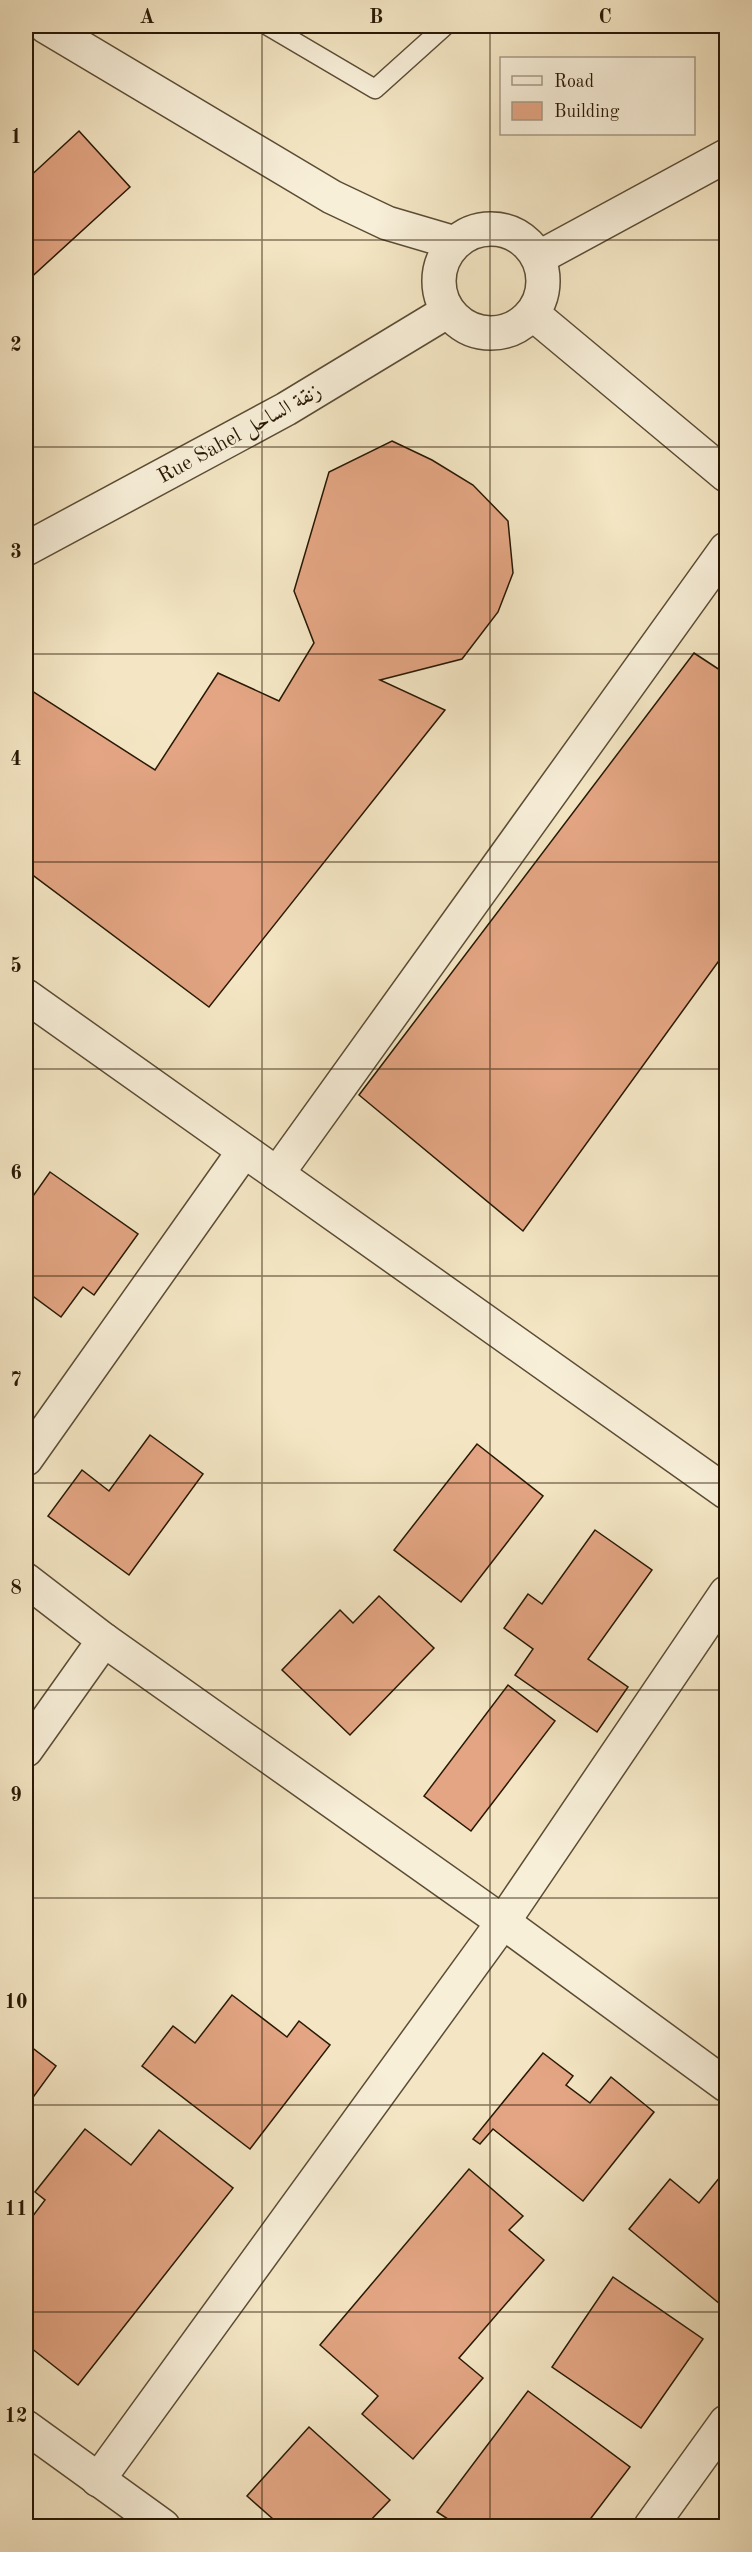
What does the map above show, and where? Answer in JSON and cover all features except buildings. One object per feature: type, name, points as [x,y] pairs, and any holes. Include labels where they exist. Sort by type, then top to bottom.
[{"type":"street","points":[[45,26],[332,198],[387,223],[455,243]]},
{"type":"street","points":[[538,258],[726,156]]},
{"type":"street","points":[[485,230],[501,230],[516,235],[530,245],[538,258],[543,274],[543,291],[532,314],[512,329],[495,333],[477,331],[461,323],[448,311],[439,284],[446,257],[455,243],[485,230]]},
{"type":"street","name":"Rue Sahel زنقة الساحل","points":[[26,549],[286,409],[448,311]]},
{"type":"street","points":[[532,314],[726,475]]},
{"type":"street","points":[[278,1174],[726,549]]},
{"type":"street","points":[[26,996],[726,1492]]},
{"type":"street","points":[[26,1459],[244,1151]]},
{"type":"street","points":[[26,1580],[104,1640],[502,1922],[726,2085]]},
{"type":"street","points":[[99,2480],[502,1922],[726,1593]]},
{"type":"street","points":[[26,1750],[104,1640]]},
{"type":"street","points":[[651,2526],[726,2422]]},
{"type":"street","points":[[26,2427],[163,2526]]},
{"type":"lane","points":[[268,26],[375,89],[445,26]]}]
